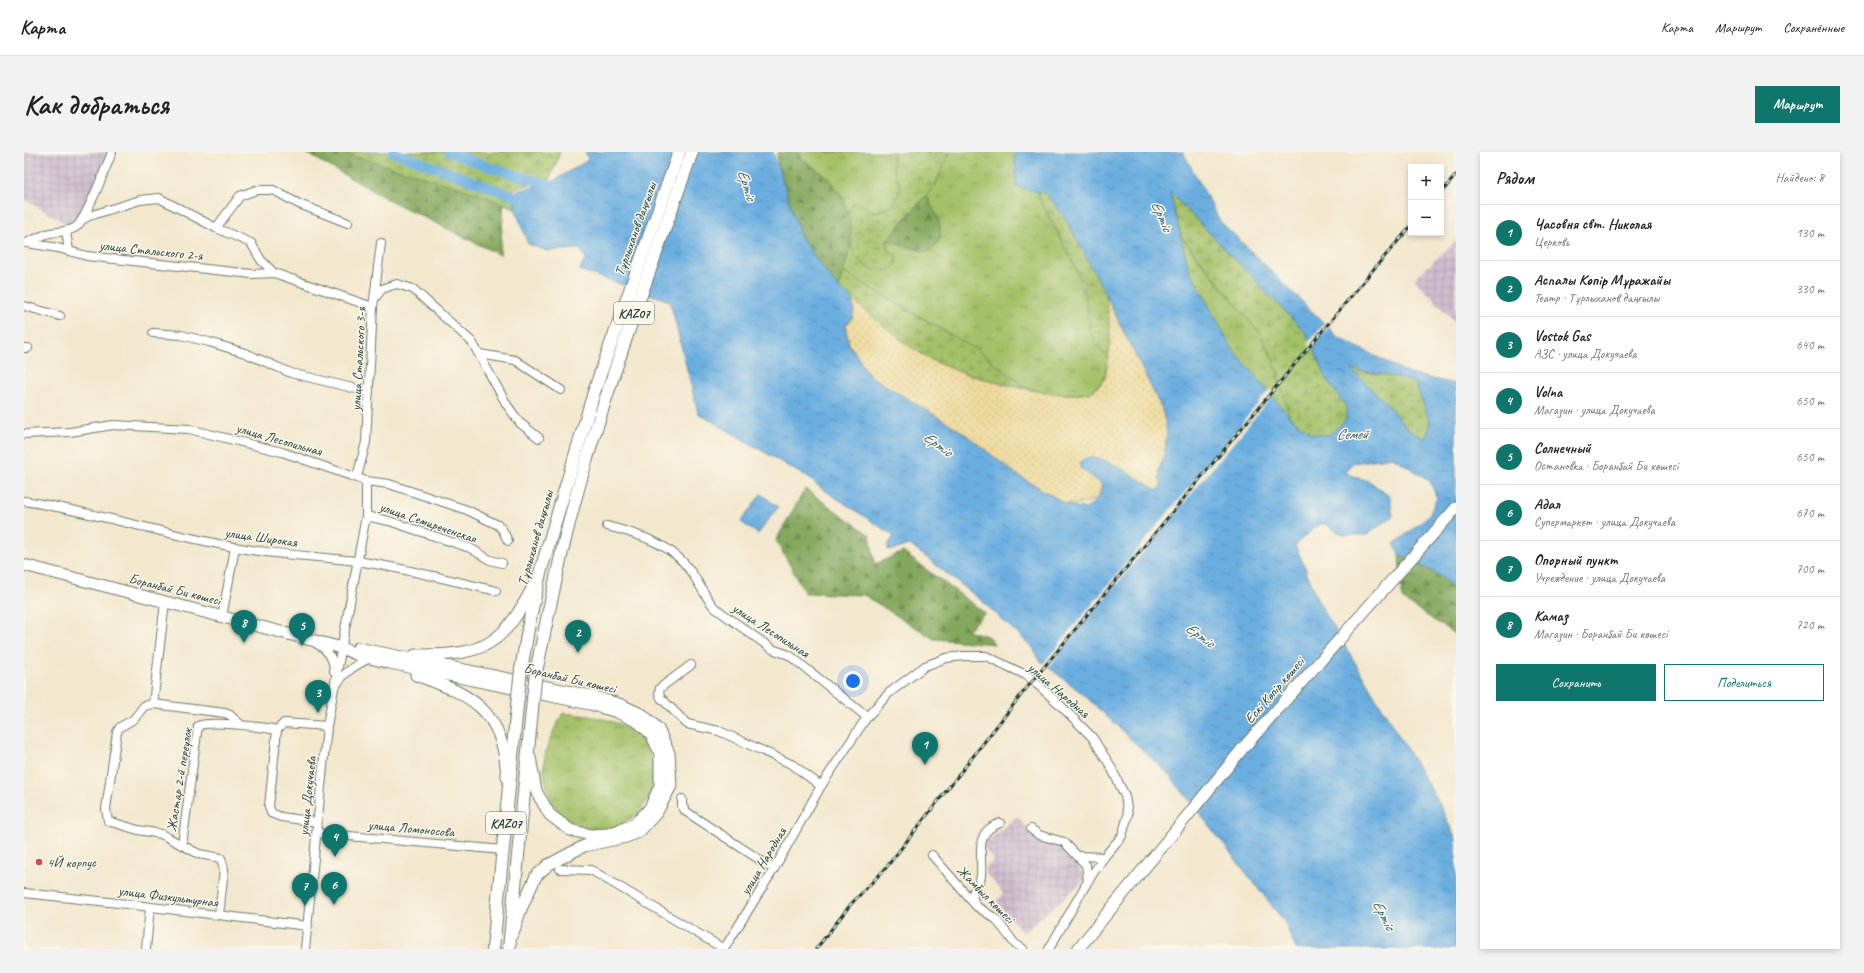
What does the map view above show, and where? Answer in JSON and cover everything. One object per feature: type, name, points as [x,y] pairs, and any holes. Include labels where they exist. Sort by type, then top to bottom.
[{"type":"highway","name":"Тұрлыханов даңғылы","points":[[509,948],[536,672],[576,474],[605,356],[679,152]]},
{"type":"highway","name":"Тұрлыханов даңғылы","points":[[493,949],[521,670],[530,618],[540,574],[692,152]]},
{"type":"main road","name":"Ескі Көпір көшесі","points":[[1078,949],[1122,898],[1243,748],[1456,508]]},
{"type":"main road","name":"Боранбай Би көшесі","points":[[24,565],[310,639],[370,658],[391,659],[472,672],[592,696],[619,704],[643,715],[658,729],[670,753],[671,786],[657,812],[639,832],[625,833]]},
{"type":"main road","points":[[391,659],[447,655],[474,650],[493,642],[510,627],[540,574]]},
{"type":"main road","name":"Боранбай Би көшесі","points":[[342,648],[360,648],[391,659]]},
{"type":"main road","points":[[391,659],[402,669],[452,688],[471,699],[485,712],[495,728],[502,744],[506,765],[508,799]]},
{"type":"main road","points":[[528,744],[536,791],[550,815],[570,830],[591,835],[625,833]]},
{"type":"main road","points":[[509,948],[521,909],[536,876],[548,865],[584,846],[625,833]]},
{"type":"street","points":[[82,220],[112,152]]},
{"type":"street","points":[[216,228],[240,196],[256,190],[273,190],[298,204],[348,223]]},
{"type":"street","name":"улица Стальского 2-я","points":[[66,231],[76,227],[82,220],[89,216],[140,200],[159,198],[216,228],[251,242],[261,260],[274,273]]},
{"type":"street","points":[[25,244],[47,234],[66,231],[69,251]]},
{"type":"street","name":"улица Стальского 3-я","points":[[357,477],[366,442],[373,306],[380,243]]},
{"type":"street","name":"улица Стальского 2-я","points":[[25,244],[69,251],[88,256],[245,273],[274,273],[373,306]]},
{"type":"street","points":[[375,298],[382,289],[397,284],[413,289],[472,342],[507,405],[520,423],[538,438]]},
{"type":"street","points":[[24,306],[60,316]]},
{"type":"street","points":[[153,333],[181,335],[209,342],[245,353],[291,373],[369,392]]},
{"type":"street","points":[[480,354],[515,360],[561,390]]},
{"type":"street","name":"улица Лесопильная","points":[[24,434],[70,432],[112,425],[189,429],[282,452],[366,481],[389,484],[467,510],[489,519],[502,528],[508,542]]},
{"type":"street","points":[[342,648],[366,516],[366,481]]},
{"type":"street","name":"улица Широкая","points":[[24,500],[64,507],[136,526],[235,548],[358,561],[428,574],[496,591]]},
{"type":"street","name":"улица Семиреченская","points":[[366,516],[389,521],[470,548],[490,560],[502,563]]},
{"type":"street","name":"улица Лесопильная","points":[[607,526],[638,533],[674,552],[685,563],[708,601],[714,608],[772,649],[789,655],[867,717]]},
{"type":"street","points":[[222,617],[235,548]]},
{"type":"street","points":[[154,704],[165,602]]},
{"type":"street","points":[[310,639],[324,647],[330,655],[334,670],[333,690]]},
{"type":"street","name":"улица Докучаева","points":[[305,949],[316,822],[327,726],[342,648]]},
{"type":"street","name":"улица Народная","points":[[724,949],[774,869],[821,786],[867,717],[889,693],[907,678],[925,666],[946,658],[986,656],[1028,676],[1092,737],[1110,765],[1125,796],[1128,815],[1122,836],[1104,857],[1088,881],[1049,949]]},
{"type":"street","points":[[333,690],[342,675],[354,666],[370,658]]},
{"type":"street","points":[[691,665],[660,688],[659,693],[661,698],[687,724],[719,731],[793,765],[821,786]]},
{"type":"street","points":[[219,915],[224,870],[221,858],[199,854],[164,835],[108,821],[106,809],[117,732],[120,727],[134,719],[144,706],[154,704],[225,713],[230,715],[240,724]]},
{"type":"street","name":"Жастар 2-й переулок","points":[[182,845],[198,726],[202,723],[228,725],[240,724],[277,730]]},
{"type":"street","points":[[316,822],[281,817],[271,813],[269,806],[277,730],[284,723],[327,726]]},
{"type":"street","points":[[682,799],[682,805],[685,811],[774,869]]},
{"type":"street","points":[[976,906],[973,898],[973,891],[981,877],[981,844],[986,831],[1000,823]]},
{"type":"street","points":[[1031,829],[1039,835],[1058,839],[1064,842],[1086,865],[1088,881]]},
{"type":"street","name":"улица Ломоносова","points":[[316,833],[503,850]]},
{"type":"street","name":"Жамбыл көшесі","points":[[932,855],[976,906],[996,919],[1015,944],[1023,949]]},
{"type":"street","points":[[1079,856],[1104,857]]},
{"type":"street","points":[[560,870],[591,870],[724,949]]},
{"type":"street","name":"улица Физкультурная","points":[[24,893],[308,926]]},
{"type":"street","points":[[146,949],[150,907]]},
{"type":"shaded area","points":[[24,152],[111,152],[72,227],[24,199]]},
{"type":"shaded area","points":[[1456,241],[1456,323],[1414,279]]},
{"type":"shaded area","points":[[1017,816],[1043,846],[1053,838],[1087,878],[1023,933],[996,901],[1004,894],[983,870],[994,860],[982,846]]},
{"type":"green space","points":[[304,152],[536,152],[505,189],[500,255],[387,199]]},
{"type":"green space","points":[[340,152],[560,152],[550,179],[514,189],[515,208],[459,187]]},
{"type":"green space","points":[[777,152],[798,152],[800,157],[831,180],[844,200],[851,226],[851,244],[839,288],[820,265],[800,235],[778,164]]},
{"type":"green space","points":[[798,152],[893,152],[893,168],[900,187],[896,201],[890,208],[876,212],[868,210],[864,206],[852,205],[848,214],[844,200],[800,157]]},
{"type":"green space","points":[[893,152],[950,152],[935,186],[888,239],[887,249],[897,256],[896,264],[889,271],[869,269],[855,256],[851,244],[851,226],[848,214],[852,205],[857,202],[869,210],[876,212],[890,208],[896,201],[900,187],[893,168]]},
{"type":"green space","points":[[950,152],[1015,152],[1016,187],[1037,190],[1042,204],[1074,263],[1088,305],[1090,330],[1096,345],[1108,358],[1103,381],[1091,392],[1077,394],[1053,394],[1026,388],[977,350],[843,272],[851,244],[855,256],[887,249],[888,240],[923,251],[939,222],[926,195],[935,186]]},
{"type":"green space","points":[[1037,190],[1046,193],[1060,211],[1102,285],[1110,318],[1111,334],[1108,358],[1096,345],[1090,330],[1083,281],[1042,204]]},
{"type":"green space","points":[[1169,191],[1306,333],[1329,383],[1346,406],[1346,420],[1329,435],[1311,434],[1290,417],[1274,361],[1260,334],[1181,236]]},
{"type":"green space","points":[[926,195],[940,224],[940,237],[936,244],[930,251],[923,251],[888,240]]},
{"type":"green space","points":[[1181,237],[1260,334],[1274,361],[1290,417],[1231,347],[1188,267]]},
{"type":"green space","points":[[843,272],[977,350],[1026,388],[974,376],[924,356],[894,336],[839,288]]},
{"type":"green space","points":[[1350,369],[1391,376],[1415,383],[1431,424],[1425,439],[1407,428],[1387,404]]},
{"type":"green space","points":[[805,489],[870,535],[875,564],[903,552],[985,613],[966,631],[982,634],[992,640],[994,644],[934,639],[864,595],[805,593],[776,540]]},
{"type":"green space","points":[[1399,554],[1439,575],[1456,589],[1456,635],[1402,599]]},
{"type":"green space","points":[[563,713],[599,718],[619,724],[636,735],[647,749],[653,765],[653,782],[648,799],[638,813],[623,823],[596,830],[580,826],[566,818],[554,805],[547,788],[544,766],[548,745]]},
{"type":"sand","points":[[1105,294],[1163,411],[1167,432],[1165,452],[1159,470],[1161,487],[1157,490],[1126,472],[1102,483],[1099,497],[1085,503],[1066,504],[1016,474],[961,431],[870,376],[849,344],[846,330],[846,325],[853,317],[854,308],[851,298],[912,348],[948,368],[989,381],[1036,391],[1059,394],[1077,394],[1091,392],[1104,380],[1109,353],[1110,336]]},
{"type":"water","points":[[585,152],[773,152],[800,235],[820,265],[839,288],[851,298],[854,308],[853,317],[846,325],[849,344],[870,376],[961,431],[1016,474],[1066,504],[1086,509],[1099,497],[1102,484],[1080,468],[1080,462],[1091,457],[1112,463],[1157,490],[1161,487],[1159,470],[1165,452],[1167,432],[1163,411],[1096,275],[1068,223],[1045,193],[1016,187],[1015,152],[1183,152],[1220,221],[1338,337],[1410,374],[1456,384],[1456,589],[1439,575],[1399,554],[1394,544],[1428,517],[1437,498],[1430,481],[1393,457],[1352,463],[1346,473],[1371,482],[1390,497],[1393,516],[1367,535],[1343,535],[1325,524],[1320,524],[1295,545],[1317,599],[1439,803],[1456,840],[1456,949],[1296,949],[1284,921],[1171,777],[1082,693],[1037,658],[1034,649],[981,600],[910,545],[894,550],[888,550],[888,544],[893,538],[893,535],[821,488],[810,479],[698,413],[670,301],[579,270],[586,259],[580,249],[547,251],[528,244],[515,208],[517,191],[550,183],[588,160]],"holes":[[[1170,192],[1306,333],[1329,383],[1346,406],[1346,420],[1329,435],[1311,434],[1290,417],[1231,347],[1188,267]],[[1351,369],[1392,376],[1415,383],[1431,424],[1425,439],[1407,428],[1387,404]]]},
{"type":"water","points":[[761,494],[778,507],[758,534],[741,522]]},
{"type":"pier","points":[[1326,322],[1330,326],[1311,349],[1308,343]]},
{"type":"pier","points":[[1270,389],[1274,394],[1047,668],[1042,665]]},
{"type":"waterway","points":[[393,152],[528,201]]},
{"type":"waterway","points":[[449,152],[489,167],[559,188]]},
{"type":"railway","points":[[1444,189],[1456,175]]},
{"type":"railway","points":[[816,949],[851,904],[885,869],[1025,690],[1408,229]]},
{"type":"place","name":"Камаз","points":[[244,643]]},
{"type":"place","name":"Солнечный","points":[[302,646]]},
{"type":"place","name":"Аспалы Көпір Мұражайы","points":[[578,653]]},
{"type":"place","name":"Vostok Gas","points":[[318,713]]},
{"type":"place","name":"Часовня свт. Николая","points":[[925,765]]},
{"type":"place","name":"Volna","points":[[335,857]]},
{"type":"place","name":"4Й корпус","points":[[39,862]]},
{"type":"place","name":"Адал","points":[[334,905]]},
{"type":"place","name":"Опорный пункт","points":[[305,906]]},
{"type":"water label","name":"Ертіс","points":[[747,185]]},
{"type":"water label","name":"Ертіс","points":[[1162,216]]},
{"type":"water label","name":"Семей","points":[[1352,434]]},
{"type":"water label","name":"Ертіс","points":[[938,444]]},
{"type":"water label","name":"Ертіс","points":[[1200,635]]},
{"type":"water label","name":"Ертіс","points":[[1384,915]]}]
